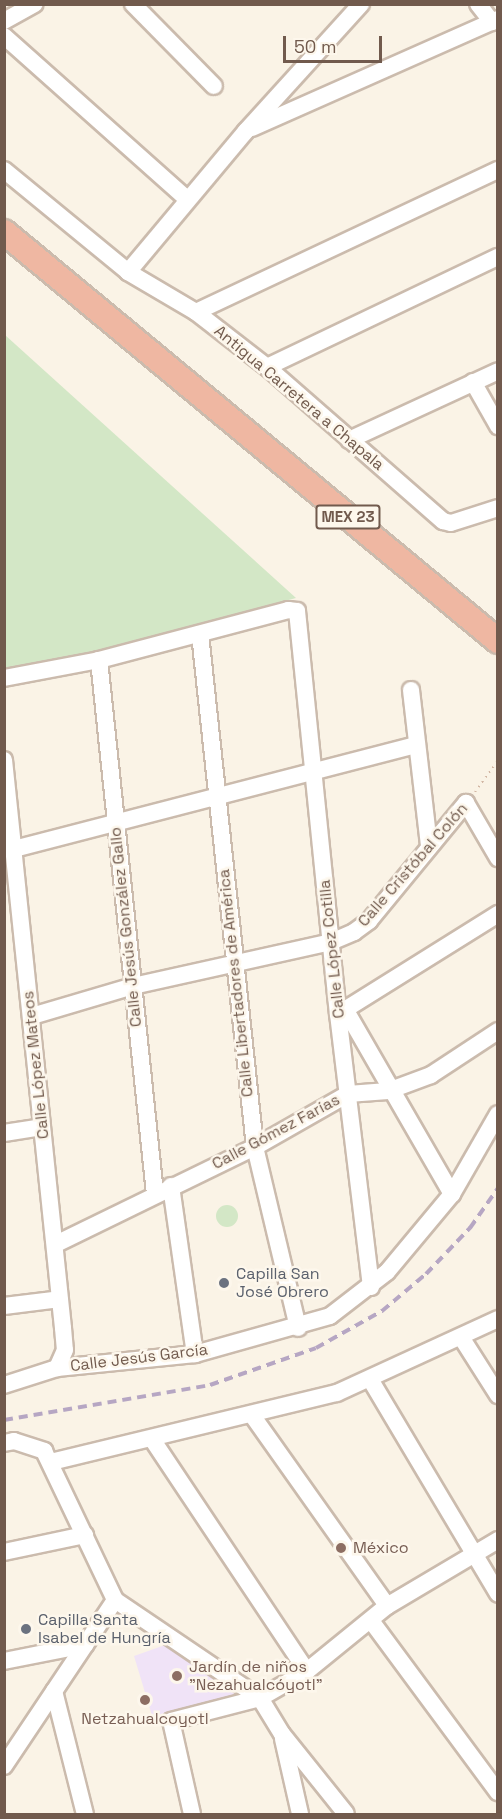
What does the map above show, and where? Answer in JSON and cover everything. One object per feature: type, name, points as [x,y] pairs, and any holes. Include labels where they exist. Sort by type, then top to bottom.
[{"type":"highway","name":"MEX 23","points":[[4,232],[498,641]]},
{"type":"street","points":[[4,21],[35,4]]},
{"type":"street","points":[[133,4],[214,86]]},
{"type":"street","points":[[128,272],[246,131],[361,4]]},
{"type":"street","points":[[246,131],[495,20],[478,4]]},
{"type":"street","points":[[4,36],[187,199]]},
{"type":"street","name":"Antigua Carretera a Chapala","points":[[4,170],[128,272],[173,303],[196,312],[267,367],[349,440],[447,522],[498,508]]},
{"type":"street","points":[[196,312],[495,176]]},
{"type":"street","points":[[267,367],[498,257]]},
{"type":"street","points":[[349,440],[498,371]]},
{"type":"street","points":[[473,382],[498,426]]},
{"type":"street","name":"Calle López Cotilla","points":[[200,634],[288,610],[297,611],[331,942],[341,1011],[348,1094],[371,1287]]},
{"type":"street","points":[[4,678],[99,660],[200,634]]},
{"type":"street","name":"Calle Libertadores de América","points":[[200,634],[214,795],[255,1147],[298,1328]]},
{"type":"street","name":"Calle Jesús González Gallo","points":[[99,660],[114,823],[155,1194]]},
{"type":"street","points":[[411,690],[429,846]]},
{"type":"street","points":[[14,849],[214,795],[417,745]]},
{"type":"street","name":"Calle López Mateos","points":[[4,760],[56,1244],[65,1350],[57,1368]]},
{"type":"street","points":[[466,803],[498,858]]},
{"type":"street","name":"Calle Cristóbal Colón","points":[[32,1016],[133,986],[234,961],[331,942],[369,921],[466,803]]},
{"type":"street","points":[[452,1194],[341,1011],[498,914]]},
{"type":"street","name":"Calle Gómez Farías","points":[[56,1244],[255,1147],[348,1094],[388,1091],[431,1075],[498,1031]]},
{"type":"street","name":"Calle Jesús García","points":[[4,1385],[57,1368],[195,1354],[298,1328],[330,1316],[371,1287],[452,1194],[498,1114]]},
{"type":"street","points":[[4,1133],[42,1127]]},
{"type":"street","points":[[171,1186],[195,1354]]},
{"type":"street","points":[[4,1306],[60,1299]]},
{"type":"street","points":[[4,1443],[14,1441],[47,1457],[152,1439],[252,1415],[369,1379],[498,1319]]},
{"type":"street","points":[[461,1337],[498,1395]]},
{"type":"street","points":[[369,1379],[498,1594]]},
{"type":"street","points":[[252,1415],[387,1606]]},
{"type":"street","points":[[152,1439],[307,1671]]},
{"type":"street","points":[[47,1457],[115,1599],[260,1698],[282,1734],[346,1815]]},
{"type":"street","points":[[4,1552],[85,1535]]},
{"type":"street","points":[[192,1815],[171,1721],[260,1698],[307,1671],[372,1622],[387,1606],[498,1540]]},
{"type":"street","points":[[4,1766],[115,1599]]},
{"type":"street","points":[[372,1622],[498,1792]]},
{"type":"street","points":[[4,1661],[85,1645]]},
{"type":"street","points":[[54,1691],[85,1815]]},
{"type":"street","points":[[282,1734],[300,1815]]},
{"type":"path","name":"Calle Cristóbal Colón","points":[[466,803],[498,760]]},
{"type":"shaded area","name":"Jardín de niños \"Nezahualcóyotl\"","points":[[168,1644],[244,1695],[153,1719],[134,1656]]},
{"type":"green space","points":[[5,335],[296,598],[4,676]]},
{"type":"green space","points":[[223,1205],[231,1205],[238,1212],[238,1220],[231,1227],[223,1227],[216,1220],[216,1212]]},
{"type":"railway","points":[[4,1420],[210,1385],[316,1348],[382,1311],[426,1274],[470,1228],[498,1188]]},
{"type":"place","name":"Capilla San José Obrero","points":[[224,1283]]},
{"type":"place","name":"México","points":[[341,1548]]},
{"type":"place","name":"Capilla Santa Isabel de Hungría","points":[[26,1629]]},
{"type":"place","name":"Jardín de niños \"Nezahualcóyotl\"","points":[[177,1676]]},
{"type":"place","name":"Netzahualcoyotl","points":[[145,1700]]}]
